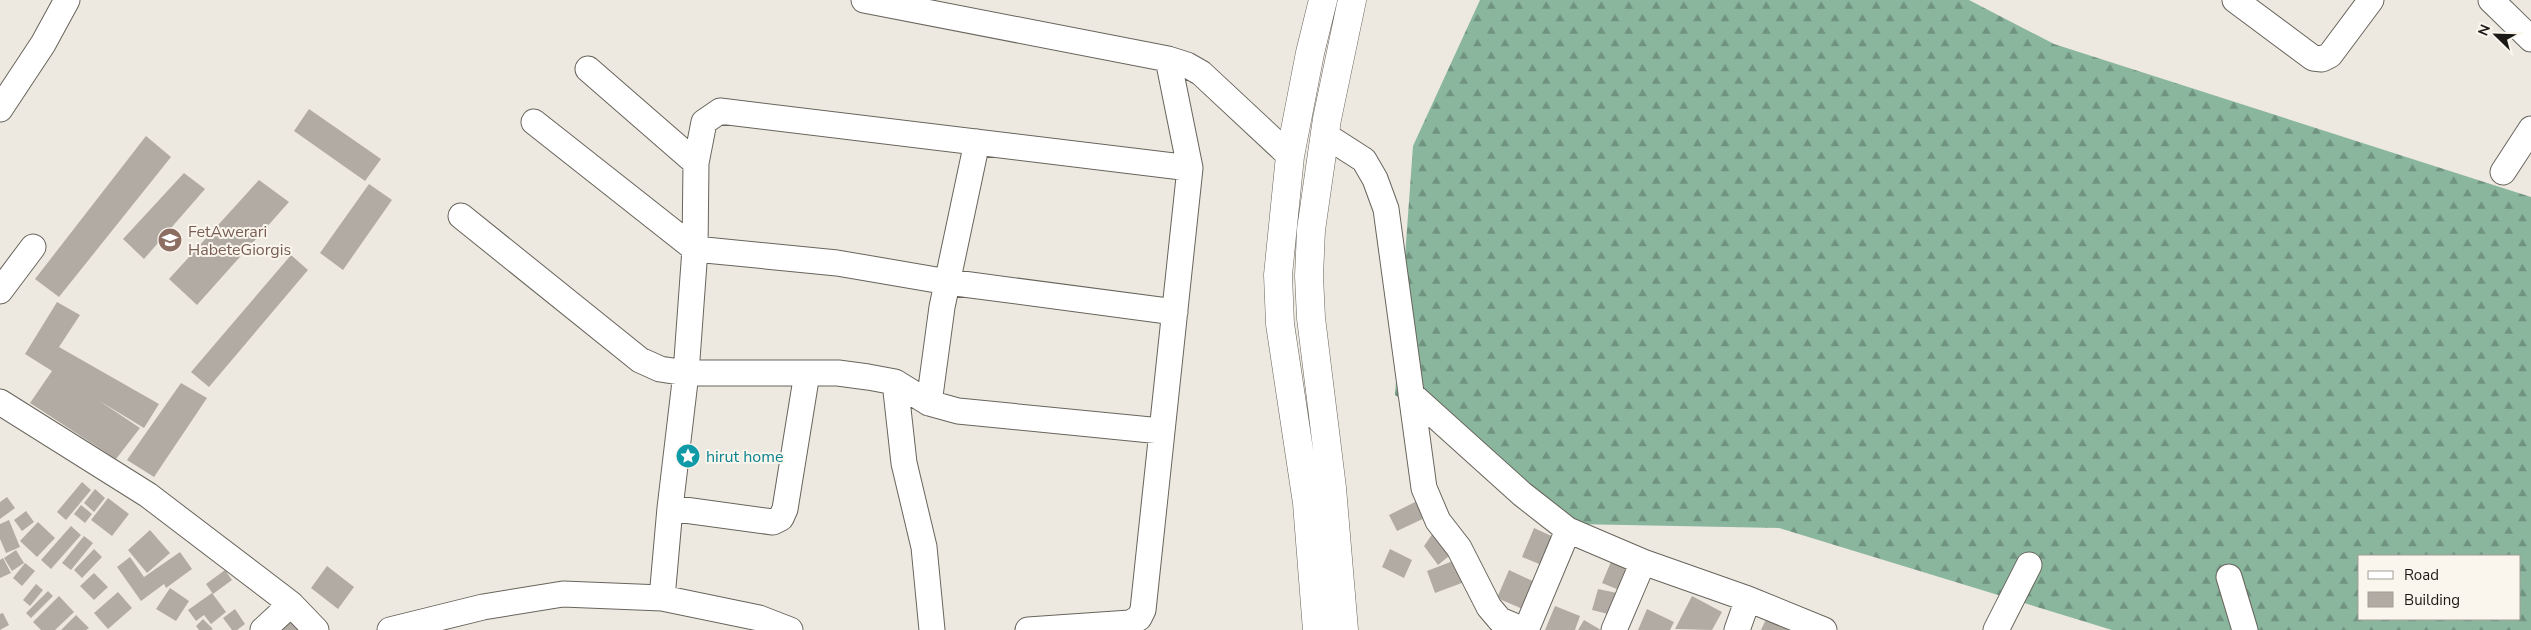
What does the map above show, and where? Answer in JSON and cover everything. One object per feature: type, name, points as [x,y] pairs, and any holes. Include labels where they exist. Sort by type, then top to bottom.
[{"type":"main road","points":[[1317,630],[1307,503],[1289,394],[1280,324],[1278,275],[1290,156],[1323,0]]},
{"type":"main road","points":[[1344,630],[1332,488],[1311,318],[1309,276],[1311,230],[1326,127],[1352,0]]},
{"type":"main road","points":[[1289,394],[1319,390]]},
{"type":"street","points":[[0,109],[43,44],[68,0]]},
{"type":"street","points":[[864,0],[1168,59],[1187,65],[1201,73],[1290,156]]},
{"type":"street","points":[[2234,0],[2313,58],[2322,59],[2330,56],[2371,0]]},
{"type":"street","points":[[2491,0],[2531,39]]},
{"type":"street","points":[[1032,630],[1131,627],[1143,610],[1190,168],[1168,59]]},
{"type":"street","points":[[588,69],[696,162]]},
{"type":"street","points":[[662,598],[670,508],[686,374],[695,249],[696,162],[704,122],[720,110],[1190,168]]},
{"type":"street","points":[[534,122],[695,249],[837,263],[948,282],[1175,312]]},
{"type":"street","points":[[1326,127],[1364,160],[1376,179],[1386,209],[1424,488],[1438,521],[1459,548],[1489,607],[1500,620],[1525,630],[1568,530]]},
{"type":"street","points":[[2503,172],[2531,128]]},
{"type":"street","points":[[929,403],[942,308],[977,142]]},
{"type":"street","points":[[461,216],[640,360],[660,369],[686,374],[838,373],[895,382],[929,403],[958,411],[1161,431]]},
{"type":"street","points":[[0,292],[33,247]]},
{"type":"street","points":[[670,508],[773,522],[781,518],[785,509],[807,373]]},
{"type":"street","points":[[895,382],[904,463],[924,547],[932,630]]},
{"type":"street","points":[[1411,394],[1522,494],[1568,530],[1643,562],[1748,599],[1824,630]]},
{"type":"street","points":[[0,402],[148,495],[291,604],[316,630]]},
{"type":"street","points":[[1614,630],[1643,562]]},
{"type":"street","points":[[1996,630],[2029,564]]},
{"type":"street","points":[[2229,577],[2245,630]]},
{"type":"street","points":[[390,630],[483,607],[563,594],[662,598],[759,618],[790,630]]},
{"type":"street","points":[[1737,630],[1748,599]]},
{"type":"street","points":[[263,630],[291,604]]},
{"type":"green space","points":[[1480,0],[1969,0],[2054,44],[2531,197],[2531,630],[2112,630],[1779,528],[1574,524],[1395,395],[1413,146]]},
{"type":"building","points":[[309,109],[381,159],[365,181],[294,131]]},
{"type":"building","points":[[146,136],[171,157],[59,297],[35,279]]},
{"type":"building","points":[[184,173],[205,189],[144,259],[123,239]]},
{"type":"building","name":"FetAwerari HabeteGiorgis","points":[[259,180],[289,202],[197,305],[169,279]]},
{"type":"building","name":"FetAwerari HabeteGiorgis","points":[[369,184],[392,200],[343,270],[320,253]]},
{"type":"building","name":"FetAwerari HabeteGiorgis","points":[[291,255],[308,270],[209,387],[191,372]]},
{"type":"building","points":[[57,302],[80,315],[59,347],[159,404],[144,428],[98,400],[140,428],[116,459],[30,403],[52,371],[25,354]]},
{"type":"building","points":[[181,383],[207,398],[154,477],[127,460]]},
{"type":"building","points":[[82,482],[91,490],[66,520],[57,512]]},
{"type":"building","points":[[95,489],[105,498],[94,512],[84,503]]},
{"type":"building","points":[[7,497],[15,508],[0,519],[0,502]]},
{"type":"building","points":[[108,498],[129,514],[112,536],[91,520]]},
{"type":"building","points":[[1421,499],[1429,516],[1397,531],[1389,515]]},
{"type":"building","points":[[81,505],[92,514],[85,523],[74,514]]},
{"type":"building","points":[[26,511],[34,522],[22,531],[14,520]]},
{"type":"building","points":[[9,520],[20,547],[6,553],[0,539],[0,524]]},
{"type":"building","points":[[38,522],[55,538],[37,557],[20,541]]},
{"type":"building","points":[[1440,523],[1459,548],[1438,565],[1424,546]]},
{"type":"building","points":[[71,526],[81,535],[51,569],[41,560]]},
{"type":"building","points":[[1534,528],[1556,538],[1544,566],[1522,557]]},
{"type":"building","points":[[150,530],[170,553],[147,573],[128,550]]},
{"type":"building","points":[[84,536],[93,543],[71,570],[62,563]]},
{"type":"building","points":[[94,549],[102,557],[82,578],[74,570]]},
{"type":"building","points":[[1390,549],[1412,560],[1404,578],[1382,567]]},
{"type":"building","points":[[16,550],[24,563],[12,571],[4,558]]},
{"type":"building","points":[[180,552],[192,569],[166,588],[164,584],[141,601],[117,567],[130,557],[144,577]]},
{"type":"building","points":[[1613,557],[1636,567],[1624,592],[1602,583]]},
{"type":"building","points":[[3,558],[11,573],[0,578],[0,560]]},
{"type":"building","points":[[1458,559],[1467,581],[1435,593],[1427,571]]},
{"type":"building","points":[[25,563],[35,571],[22,586],[13,578]]},
{"type":"building","points":[[327,566],[354,587],[338,609],[311,588]]},
{"type":"building","points":[[225,570],[232,580],[213,594],[206,584]]},
{"type":"building","points":[[1509,570],[1537,583],[1525,610],[1497,598]]},
{"type":"building","points":[[94,573],[108,587],[94,600],[80,586]]},
{"type":"building","points":[[36,584],[43,590],[30,606],[23,600]]},
{"type":"building","points":[[170,588],[189,601],[176,621],[156,609]]},
{"type":"building","points":[[1598,589],[1617,593],[1612,615],[1592,610]]},
{"type":"building","points":[[48,591],[53,596],[31,618],[26,613]]},
{"type":"building","points":[[118,592],[132,608],[108,629],[94,613]]},
{"type":"building","points":[[212,593],[226,612],[211,624],[204,615],[196,621],[188,610]]},
{"type":"building","points":[[59,596],[74,612],[55,630],[41,630],[33,622]]},
{"type":"building","points":[[1692,596],[1722,612],[1712,630],[1675,629]]},
{"type":"building","points":[[1555,606],[1580,616],[1575,630],[1545,630]]},
{"type":"building","points":[[235,609],[245,624],[237,630],[232,630],[223,618]]},
{"type":"building","points":[[1647,609],[1674,622],[1670,630],[1638,630]]},
{"type":"building","points":[[3,613],[9,625],[0,630],[0,614]]},
{"type":"building","points":[[76,615],[89,628],[86,630],[61,630]]},
{"type":"building","points":[[1768,615],[1792,630],[1761,630]]},
{"type":"building","points":[[293,618],[306,630],[282,630]]},
{"type":"building","points":[[203,619],[213,629],[199,630],[196,626]]},
{"type":"building","points":[[1584,620],[1601,630],[1578,630]]},
{"type":"place","name":"FetAwerari HabeteGiorgis","points":[[170,240]]},
{"type":"place","name":"hirut home","points":[[688,456]]}]
